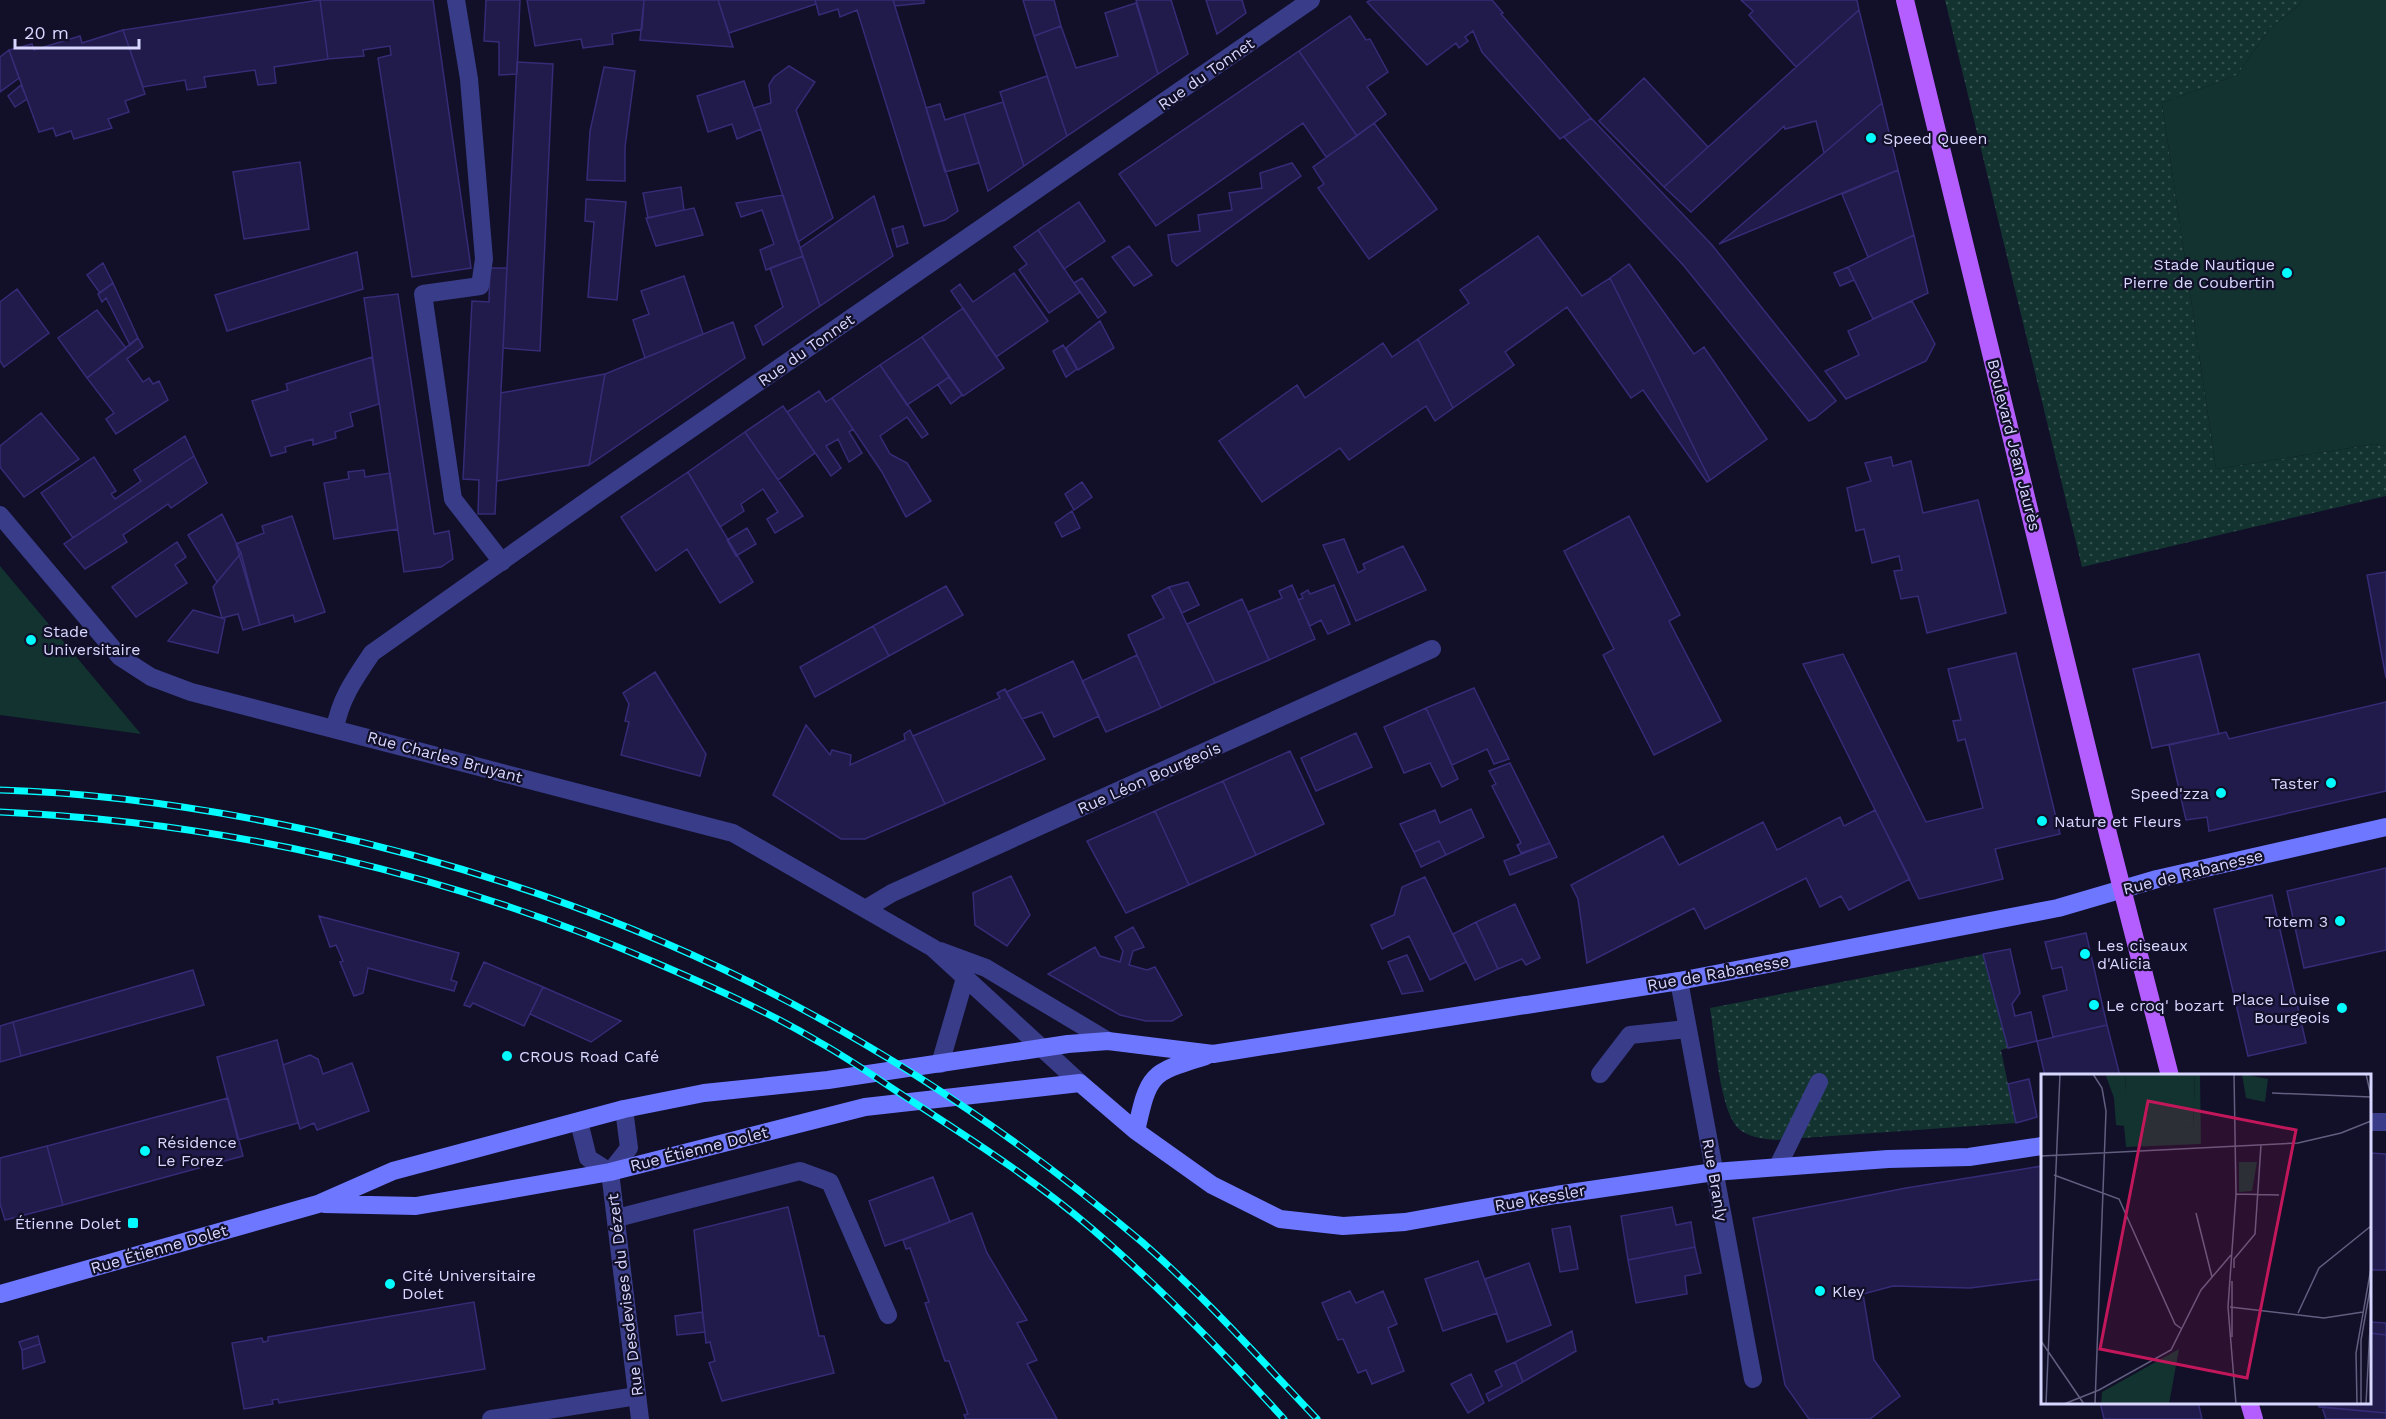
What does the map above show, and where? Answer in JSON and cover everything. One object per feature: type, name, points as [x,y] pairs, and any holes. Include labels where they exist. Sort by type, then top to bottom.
[{"type":"main road","name":"Boulevard Jean Jaurès","points":[[1905,0],[2122,889],[2169,1074]]},
{"type":"main road","name":"Rue de Rabanesse","points":[[1041,1048],[1108,1041],[1213,1054],[1679,981],[2058,908],[2157,879],[2386,827]]},
{"type":"main road","name":"Rue Étienne Dolet","points":[[0,1294],[318,1204],[393,1171],[624,1108],[704,1094],[940,1064],[1041,1048]]},
{"type":"main road","points":[[1137,1131],[1144,1096],[1151,1081],[1163,1070],[1213,1054]]},
{"type":"main road","name":"Rue Étienne Dolet","points":[[318,1204],[416,1206],[610,1172],[865,1107],[1080,1083]]},
{"type":"main road","name":"Rue Kessler","points":[[1080,1083],[1137,1131],[1212,1185],[1280,1219],[1342,1226],[1405,1222],[1556,1195],[1714,1172],[1778,1166],[1969,1157],[2041,1146]]},
{"type":"main road","points":[[2250,1404],[2254,1419]]},
{"type":"street","points":[[456,0],[469,79],[484,259],[480,286],[423,294],[453,499],[502,562]]},
{"type":"street","name":"Rue du Tonnet","points":[[335,729],[338,708],[372,653],[594,496],[1311,0]]},
{"type":"street","name":"Rue Charles Bruyant","points":[[0,515],[120,657],[151,677],[191,692],[733,833],[933,948],[986,968],[1108,1041]]},
{"type":"street","name":"Rue Léon Bourgeois","points":[[867,908],[892,893],[1432,649]]},
{"type":"street","name":"Rue Charles Bruyant","points":[[933,948],[1080,1083]]},
{"type":"street","points":[[940,1064],[965,978]]},
{"type":"street","name":"Rue Branly","points":[[1679,981],[1753,1379]]},
{"type":"street","points":[[1051,1086],[1077,1023]]},
{"type":"street","points":[[1600,1074],[1630,1035],[1687,1029]]},
{"type":"street","points":[[1778,1166],[1819,1082]]},
{"type":"street","name":"Rue Desdevises du Dézert","points":[[624,1108],[629,1149],[610,1172],[640,1419]]},
{"type":"street","name":"Rue Desdevises du Dézert","points":[[579,1122],[588,1158],[610,1172]]},
{"type":"street","points":[[617,1218],[800,1171],[830,1182],[888,1315]]},
{"type":"street","points":[[491,1419],[637,1396]]},
{"type":"green space","points":[[1945,0],[2302,0],[2300,5],[2270,28],[2237,75],[2162,103],[2216,469],[2375,444],[2386,446],[2386,496],[2082,567]]},
{"type":"green space","name":"Stade Nautique Pierre de Coubertin","points":[[2302,0],[2386,0],[2386,446],[2375,444],[2216,469],[2162,103],[2237,75],[2270,28],[2300,5]]},
{"type":"green space","name":"Stade Universitaire","points":[[0,566],[141,734],[0,715]]},
{"type":"green space","points":[[1983,954],[2008,1048],[2001,1050],[2016,1123],[1776,1140],[1750,1135],[1737,1127],[1726,1104],[1722,1088],[1710,1008]]},
{"type":"building","points":[[320,0],[328,59],[274,67],[276,83],[258,85],[255,70],[204,77],[206,87],[187,90],[185,80],[143,87],[123,30]]},
{"type":"building","points":[[320,0],[433,0],[471,268],[412,277],[378,58],[391,55],[390,46],[363,50],[364,56],[328,59]]},
{"type":"building","points":[[486,0],[520,0],[517,74],[499,75],[499,42],[484,41]]},
{"type":"building","points":[[527,0],[644,0],[642,29],[612,34],[613,44],[583,48],[581,39],[535,46]]},
{"type":"building","points":[[644,0],[718,0],[733,47],[640,40]]},
{"type":"building","points":[[718,0],[815,0],[816,4],[729,33]]},
{"type":"building","points":[[815,0],[893,0],[958,211],[945,220],[924,226],[857,10],[840,17],[838,9],[819,15]]},
{"type":"building","points":[[893,0],[924,0],[924,3],[895,6]]},
{"type":"building","points":[[1023,0],[1054,0],[1061,26],[1034,36]]},
{"type":"building","points":[[1136,0],[1171,0],[1188,54],[1158,74]]},
{"type":"building","points":[[1206,0],[1242,0],[1246,13],[1217,34]]},
{"type":"building","points":[[1371,0],[1492,0],[1503,13],[1501,14],[1591,118],[1560,139],[1482,52],[1473,31],[1465,37],[1468,41],[1459,48],[1456,43],[1427,65],[1367,2]]},
{"type":"building","points":[[1741,0],[1857,0],[1859,10],[1796,67],[1749,15],[1753,11]]},
{"type":"building","points":[[1136,3],[1158,74],[1067,136],[1034,36],[1061,26],[1076,68],[1118,56],[1105,13]]},
{"type":"building","points":[[1859,10],[1882,103],[1824,153],[1816,121],[1785,129],[1784,126],[1691,212],[1664,187]]},
{"type":"building","points":[[1350,16],[1366,40],[1370,39],[1388,72],[1367,87],[1386,114],[1357,136],[1299,51]]},
{"type":"building","points":[[123,30],[145,94],[125,101],[129,112],[108,119],[112,128],[74,139],[71,131],[56,136],[53,128],[39,132],[9,50],[32,44],[34,50],[80,36],[82,43]]},
{"type":"building","points":[[9,50],[19,78],[0,92],[0,57]]},
{"type":"building","points":[[1299,51],[1357,136],[1326,157],[1303,123],[1156,226],[1119,174]]},
{"type":"building","points":[[517,62],[553,64],[540,351],[503,348]]},
{"type":"building","points":[[789,66],[815,82],[796,110],[833,218],[798,242],[754,108],[771,103],[769,85],[774,77]]},
{"type":"building","points":[[604,67],[635,71],[625,147],[625,181],[587,180],[590,131]]},
{"type":"building","points":[[1047,76],[1067,136],[1024,166],[1000,92]]},
{"type":"building","points":[[1644,78],[1708,147],[1664,187],[1599,121]]},
{"type":"building","points":[[744,81],[761,129],[737,139],[732,124],[708,132],[697,96]]},
{"type":"building","points":[[21,85],[27,99],[15,107],[8,96]]},
{"type":"building","points":[[1003,102],[1024,166],[988,191],[964,114]]},
{"type":"building","points":[[1882,103],[1898,170],[1719,244],[1824,153]]},
{"type":"building","points":[[940,104],[945,120],[964,114],[979,163],[945,172],[926,108]]},
{"type":"building","points":[[1591,118],[1712,245],[1836,401],[1815,418],[1809,421],[1684,266],[1564,137]]},
{"type":"building","points":[[1374,123],[1437,209],[1369,259],[1318,188],[1324,184],[1313,167]]},
{"type":"building","points":[[300,162],[309,229],[244,239],[233,172]]},
{"type":"building","points":[[1292,163],[1301,176],[1177,266],[1172,261],[1168,235],[1200,231],[1198,215],[1232,210],[1229,193],[1262,188],[1260,173]]},
{"type":"building","points":[[1898,170],[1914,235],[1868,257],[1842,194]]},
{"type":"building","points":[[681,187],[684,210],[648,218],[643,193]]},
{"type":"building","points":[[783,195],[803,256],[766,270],[760,250],[774,244],[762,210],[741,217],[736,203]]},
{"type":"building","points":[[874,196],[893,256],[820,306],[800,248]]},
{"type":"building","points":[[586,199],[626,202],[617,300],[588,297],[594,222],[585,221]]},
{"type":"building","points":[[1079,202],[1105,241],[1064,269],[1038,230]]},
{"type":"building","points":[[694,208],[703,235],[656,246],[646,218]]},
{"type":"building","points":[[903,226],[908,243],[897,247],[892,229]]},
{"type":"building","points":[[1038,230],[1080,292],[1049,313],[1019,270],[1027,264],[1014,247]]},
{"type":"building","points":[[1914,235],[1928,293],[1873,319],[1848,267]]},
{"type":"building","points":[[1538,236],[1582,296],[1610,278],[1710,480],[1707,482],[1643,390],[1631,398],[1567,307],[1505,352],[1514,365],[1453,408],[1418,339],[1469,303],[1460,290]]},
{"type":"building","points":[[1129,246],[1152,275],[1134,286],[1112,257]]},
{"type":"building","points":[[357,252],[363,289],[227,331],[215,295]]},
{"type":"building","points":[[803,256],[820,306],[763,345],[755,326],[783,307],[770,268]]},
{"type":"building","points":[[103,263],[113,283],[100,293],[87,275]]},
{"type":"building","points":[[1629,264],[1694,354],[1704,347],[1767,439],[1710,480],[1610,278]]},
{"type":"building","points":[[1848,267],[1854,280],[1840,286],[1834,273]]},
{"type":"building","points":[[490,268],[507,268],[495,514],[478,514],[479,480],[463,479],[472,301],[489,302]]},
{"type":"building","points":[[1014,273],[1048,321],[996,357],[951,291],[960,284],[973,302]]},
{"type":"building","points":[[684,276],[703,334],[645,358],[633,320],[649,314],[641,291]]},
{"type":"building","points":[[1082,278],[1106,312],[1098,318],[1074,283]]},
{"type":"building","points":[[113,283],[138,338],[130,345],[106,298],[102,302],[98,294]]},
{"type":"building","points":[[17,289],[49,333],[4,367],[0,361],[0,302]]},
{"type":"building","points":[[398,294],[434,534],[449,531],[453,559],[441,567],[404,572],[364,298]]},
{"type":"building","points":[[1912,301],[1935,344],[1926,361],[1846,399],[1825,371],[1859,355],[1848,331]]},
{"type":"building","points":[[963,308],[1004,368],[963,396],[922,337]]},
{"type":"building","points":[[97,310],[126,348],[87,378],[58,338]]},
{"type":"building","points":[[1100,321],[1114,348],[1078,370],[1066,348]]},
{"type":"building","points":[[733,322],[745,358],[589,465],[605,374]]},
{"type":"building","points":[[922,337],[949,377],[907,405],[880,365]]},
{"type":"building","points":[[138,338],[143,347],[127,359],[143,382],[149,378],[153,384],[159,381],[168,400],[116,434],[106,419],[114,413],[87,378]]},
{"type":"building","points":[[1418,339],[1453,408],[1435,421],[1426,406],[1349,460],[1340,448],[1262,502],[1219,441],[1297,385],[1305,398],[1383,343],[1392,357]]},
{"type":"building","points":[[1063,345],[1077,369],[1066,377],[1053,351]]},
{"type":"building","points":[[372,357],[379,404],[350,413],[353,426],[335,432],[336,438],[313,445],[313,439],[285,447],[286,452],[271,456],[252,401],[288,390],[286,384]]},
{"type":"building","points":[[880,365],[928,434],[922,438],[907,417],[880,436],[890,454],[907,463],[931,501],[906,517],[882,472],[832,398]]},
{"type":"building","points":[[605,374],[589,465],[497,481],[501,393]]},
{"type":"building","points":[[949,377],[962,395],[951,404],[938,385]]},
{"type":"building","points":[[819,391],[826,402],[832,398],[853,429],[849,432],[862,453],[849,462],[838,439],[826,446],[841,468],[831,476],[787,412]]},
{"type":"building","points":[[783,406],[815,453],[778,480],[745,432]]},
{"type":"building","points":[[41,413],[79,459],[24,497],[0,467],[0,446]]},
{"type":"building","points":[[745,432],[803,516],[775,533],[767,519],[778,512],[763,489],[741,504],[744,511],[720,527],[688,472]]},
{"type":"building","points":[[185,436],[194,456],[73,538],[41,493],[94,457],[116,491],[111,494],[115,499],[141,481],[134,470]]},
{"type":"building","points":[[194,456],[207,483],[171,508],[168,504],[123,535],[127,542],[85,569],[64,544]]},
{"type":"building","points":[[1891,457],[1893,466],[1911,461],[1923,513],[1978,500],[2006,613],[1927,633],[1918,596],[1901,599],[1894,571],[1902,570],[1899,556],[1872,563],[1864,529],[1856,531],[1847,488],[1871,481],[1865,463]]},
{"type":"building","points":[[364,470],[365,477],[390,473],[398,529],[334,539],[324,483],[349,479],[348,472]]},
{"type":"building","points":[[688,472],[753,582],[720,603],[687,549],[656,571],[621,517]]},
{"type":"building","points":[[1082,482],[1092,497],[1074,510],[1065,494]]},
{"type":"building","points":[[1072,511],[1080,528],[1062,537],[1055,523]]},
{"type":"building","points":[[222,514],[241,553],[217,582],[188,535]]},
{"type":"building","points":[[292,516],[325,612],[295,622],[293,615],[260,625],[236,544],[264,533],[262,526]]},
{"type":"building","points":[[1629,516],[1680,615],[1669,621],[1721,721],[1654,755],[1603,655],[1614,649],[1564,551]]},
{"type":"building","points":[[747,528],[756,544],[736,556],[727,540]]},
{"type":"building","points":[[1344,539],[1358,573],[1365,569],[1363,564],[1403,546],[1426,590],[1356,621],[1323,545]]},
{"type":"building","points":[[177,542],[186,557],[175,565],[187,583],[136,617],[112,587]]},
{"type":"building","points":[[241,553],[260,625],[243,630],[238,614],[222,618],[213,587]]},
{"type":"building","points":[[2386,572],[2386,678],[2367,575]]},
{"type":"building","points":[[1188,582],[1199,605],[1182,613],[1169,587]]},
{"type":"building","points":[[1292,585],[1315,639],[1269,660],[1248,612],[1282,598],[1279,591]]},
{"type":"building","points":[[1334,585],[1350,624],[1328,634],[1321,620],[1310,626],[1298,600],[1303,598],[1301,594],[1308,590],[1310,594]]},
{"type":"building","points":[[946,586],[963,615],[889,656],[873,626]]},
{"type":"building","points":[[1169,587],[1215,683],[1161,708],[1128,635],[1164,618],[1152,596]]},
{"type":"building","points":[[1242,599],[1269,660],[1215,683],[1187,624]]},
{"type":"building","points":[[193,610],[225,619],[218,653],[168,641]]},
{"type":"building","points":[[873,626],[889,656],[815,697],[800,667]]},
{"type":"building","points":[[2016,653],[2060,834],[1995,849],[2003,879],[1919,899],[1803,664],[1843,654],[1926,822],[1983,808],[1965,739],[1958,741],[1953,721],[1961,720],[1948,669]]},
{"type":"building","points":[[2199,654],[2219,734],[2152,748],[2133,669]]},
{"type":"building","points":[[1137,655],[1161,708],[1106,732],[1082,681]]},
{"type":"building","points":[[1073,661],[1099,716],[1054,737],[1042,712],[1022,719],[1006,692]]},
{"type":"building","points":[[655,672],[706,754],[700,776],[621,755],[629,722],[625,721],[629,704],[623,693]]},
{"type":"building","points":[[1474,688],[1509,759],[1494,764],[1487,749],[1452,765],[1426,708]]},
{"type":"building","points":[[1005,689],[1045,759],[945,804],[913,736],[1000,698],[997,693]]},
{"type":"building","points":[[2386,702],[2386,791],[2209,831],[2207,817],[2186,820],[2169,745],[2226,732],[2229,739]]},
{"type":"building","points":[[1426,708],[1458,779],[1442,787],[1430,763],[1404,773],[1384,727]]},
{"type":"building","points":[[806,725],[830,755],[832,750],[851,755],[850,765],[905,740],[904,734],[910,730],[945,804],[865,839],[841,839],[773,795]]},
{"type":"building","points":[[1356,733],[1372,767],[1316,791],[1301,758]]},
{"type":"building","points":[[1290,751],[1324,824],[1256,855],[1223,781]]},
{"type":"building","points":[[1510,763],[1550,843],[1521,853],[1517,845],[1521,843],[1492,786],[1496,784],[1489,771]]},
{"type":"building","points":[[1223,781],[1256,855],[1189,885],[1155,811]]},
{"type":"building","points":[[1471,809],[1484,837],[1446,855],[1439,841],[1414,852],[1400,824],[1435,810],[1440,823]]},
{"type":"building","points":[[1875,810],[1910,879],[1849,910],[1841,896],[1820,907],[1806,878],[1705,929],[1694,908],[1587,963],[1578,899],[1571,885],[1663,836],[1679,865],[1763,822],[1777,850],[1840,817],[1844,826]]},
{"type":"building","points":[[1155,811],[1189,885],[1126,913],[1087,841]]},
{"type":"building","points":[[1439,841],[1446,855],[1421,867],[1414,852]]},
{"type":"building","points":[[1550,843],[1557,857],[1510,875],[1504,861]]},
{"type":"building","name":"Totem 3","points":[[2386,868],[2386,950],[2304,968],[2287,891]]},
{"type":"building","points":[[1011,876],[1030,915],[1007,946],[975,925],[973,893]]},
{"type":"building","points":[[1425,877],[1466,962],[1430,980],[1409,936],[1382,949],[1371,925],[1394,915],[1402,887]]},
{"type":"building","points":[[2272,895],[2306,1043],[2248,1056],[2214,909]]},
{"type":"building","points":[[1515,904],[1540,958],[1526,965],[1522,959],[1498,969],[1476,922]]},
{"type":"building","points":[[319,916],[459,953],[451,980],[457,982],[454,991],[368,968],[363,993],[354,996],[340,962],[343,961],[336,945],[330,947]]},
{"type":"building","points":[[1476,922],[1498,969],[1475,980],[1453,934]]},
{"type":"building","points":[[1133,927],[1144,947],[1133,951],[1129,965],[1147,970],[1155,967],[1182,1015],[1172,1021],[1146,1021],[1120,1015],[1048,974],[1095,947],[1100,956],[1120,962],[1123,951],[1115,937]]},
{"type":"building","points":[[2086,933],[2107,1025],[2053,1037],[2043,996],[2067,990],[2062,967],[2052,969],[2045,942]]},
{"type":"building","points":[[2010,949],[2020,993],[2012,1004],[2015,1016],[2031,1012],[2037,1041],[2008,1048],[1983,954]]},
{"type":"building","points":[[1407,955],[1423,991],[1402,994],[1388,962]]},
{"type":"building","points":[[484,962],[543,987],[524,1026],[473,1003],[470,1007],[464,1005]]},
{"type":"building","points":[[193,970],[204,1005],[21,1056],[13,1022]]},
{"type":"building","points":[[543,987],[621,1021],[591,1042],[530,1014]]},
{"type":"building","points":[[13,1022],[21,1056],[0,1062],[0,1026]]},
{"type":"building","points":[[2107,1025],[2119,1074],[2045,1074],[2037,1041]]},
{"type":"building","points":[[277,1040],[298,1123],[238,1140],[217,1057]]},
{"type":"building","points":[[310,1055],[318,1059],[323,1074],[352,1063],[369,1111],[317,1130],[314,1123],[300,1129],[283,1065]]},
{"type":"building","points":[[2029,1079],[2037,1117],[2016,1123],[2008,1084]]},
{"type":"building","name":"Résidence Le Forez","points":[[228,1098],[243,1156],[63,1205],[47,1146]]},
{"type":"building","points":[[47,1146],[63,1205],[5,1220],[0,1204],[0,1158]]},
{"type":"building","points":[[2371,1153],[2386,1154],[2386,1270],[2371,1270]]},
{"type":"building","name":"Kley","points":[[2041,1166],[2041,1279],[1970,1288],[1893,1286],[1863,1294],[1874,1360],[1900,1396],[1870,1419],[1809,1419],[1785,1385],[1753,1218],[1906,1188]]},
{"type":"building","points":[[933,1177],[950,1222],[885,1246],[869,1201]]},
{"type":"building","points":[[788,1207],[819,1336],[824,1336],[834,1373],[722,1401],[709,1363],[715,1361],[710,1342],[706,1343],[694,1230]]},
{"type":"building","points":[[1672,1207],[1676,1225],[1691,1222],[1695,1247],[1628,1260],[1621,1216]]},
{"type":"building","points":[[972,1213],[987,1253],[1027,1320],[1017,1323],[1037,1360],[1027,1364],[1057,1419],[966,1419],[964,1415],[968,1414],[949,1361],[945,1361],[925,1303],[929,1302],[910,1248],[906,1249],[903,1240]]},
{"type":"building","points":[[1570,1226],[1578,1269],[1560,1272],[1552,1229]]},
{"type":"building","points":[[1695,1247],[1701,1273],[1685,1276],[1687,1294],[1636,1303],[1628,1260]]},
{"type":"building","points":[[1478,1261],[1497,1313],[1443,1331],[1425,1279]]},
{"type":"building","points":[[1529,1263],[1551,1325],[1507,1342],[1485,1279]]},
{"type":"building","points":[[1350,1291],[1356,1303],[1383,1291],[1397,1324],[1388,1328],[1404,1371],[1372,1384],[1366,1370],[1358,1373],[1343,1339],[1338,1340],[1322,1303]]},
{"type":"building","points":[[474,1302],[485,1369],[279,1403],[278,1399],[272,1400],[273,1404],[244,1409],[232,1343],[262,1338],[263,1342],[268,1341],[268,1337]]},
{"type":"building","points":[[702,1312],[705,1332],[677,1335],[675,1316]]},
{"type":"building","points":[[2371,1322],[2386,1323],[2386,1335],[2371,1333]]},
{"type":"building","points":[[1572,1331],[1576,1351],[1523,1382],[1515,1362]]},
{"type":"building","points":[[2371,1333],[2386,1335],[2386,1413],[2319,1407],[2318,1404],[2371,1404]]},
{"type":"building","points":[[38,1336],[40,1344],[22,1350],[19,1342]]},
{"type":"building","points":[[40,1344],[45,1362],[23,1369],[22,1350]]},
{"type":"building","points":[[1515,1362],[1523,1382],[1489,1401],[1486,1394],[1502,1386],[1495,1371]]},
{"type":"building","points":[[1471,1374],[1484,1403],[1468,1413],[1451,1384]]},
{"type":"building","points":[[2100,1404],[2198,1404],[2202,1419],[2104,1419]]},
{"type":"building","points":[[2322,1407],[2386,1413],[2386,1419],[2326,1419]]},
{"type":"railway","points":[[0,790],[118,798],[197,809],[313,831],[430,860],[542,895],[649,936],[754,984],[855,1038],[953,1099],[1048,1167],[1165,1263],[1231,1328],[1317,1419]]},
{"type":"railway","points":[[0,812],[168,827],[251,840],[334,857],[496,902],[576,930],[738,999],[844,1057],[985,1149],[1050,1195],[1117,1250],[1214,1345],[1284,1419]]},
{"type":"place","name":"Speed Queen","points":[[1871,138]]},
{"type":"place","name":"Stade Nautique Pierre de Coubertin","points":[[2287,273]]},
{"type":"place","name":"Stade Universitaire","points":[[31,640]]},
{"type":"place","name":"Taster","points":[[2331,783]]},
{"type":"place","name":"Speed'zza","points":[[2221,793]]},
{"type":"place","name":"Nature et Fleurs","points":[[2042,821]]},
{"type":"place","name":"Totem 3","points":[[2340,921]]},
{"type":"place","name":"Les ciseaux d'Alicia","points":[[2085,954]]},
{"type":"place","name":"Le croq' bozart","points":[[2094,1005]]},
{"type":"place","name":"Place Louise Bourgeois","points":[[2342,1008]]},
{"type":"place","name":"CROUS Road Café","points":[[507,1056]]},
{"type":"place","name":"Résidence Le Forez","points":[[145,1151]]},
{"type":"place","name":"Étienne Dolet","points":[[133,1223]]},
{"type":"place","name":"Cité Universitaire Dolet","points":[[390,1284]]},
{"type":"place","name":"Kley","points":[[1820,1291]]}]
